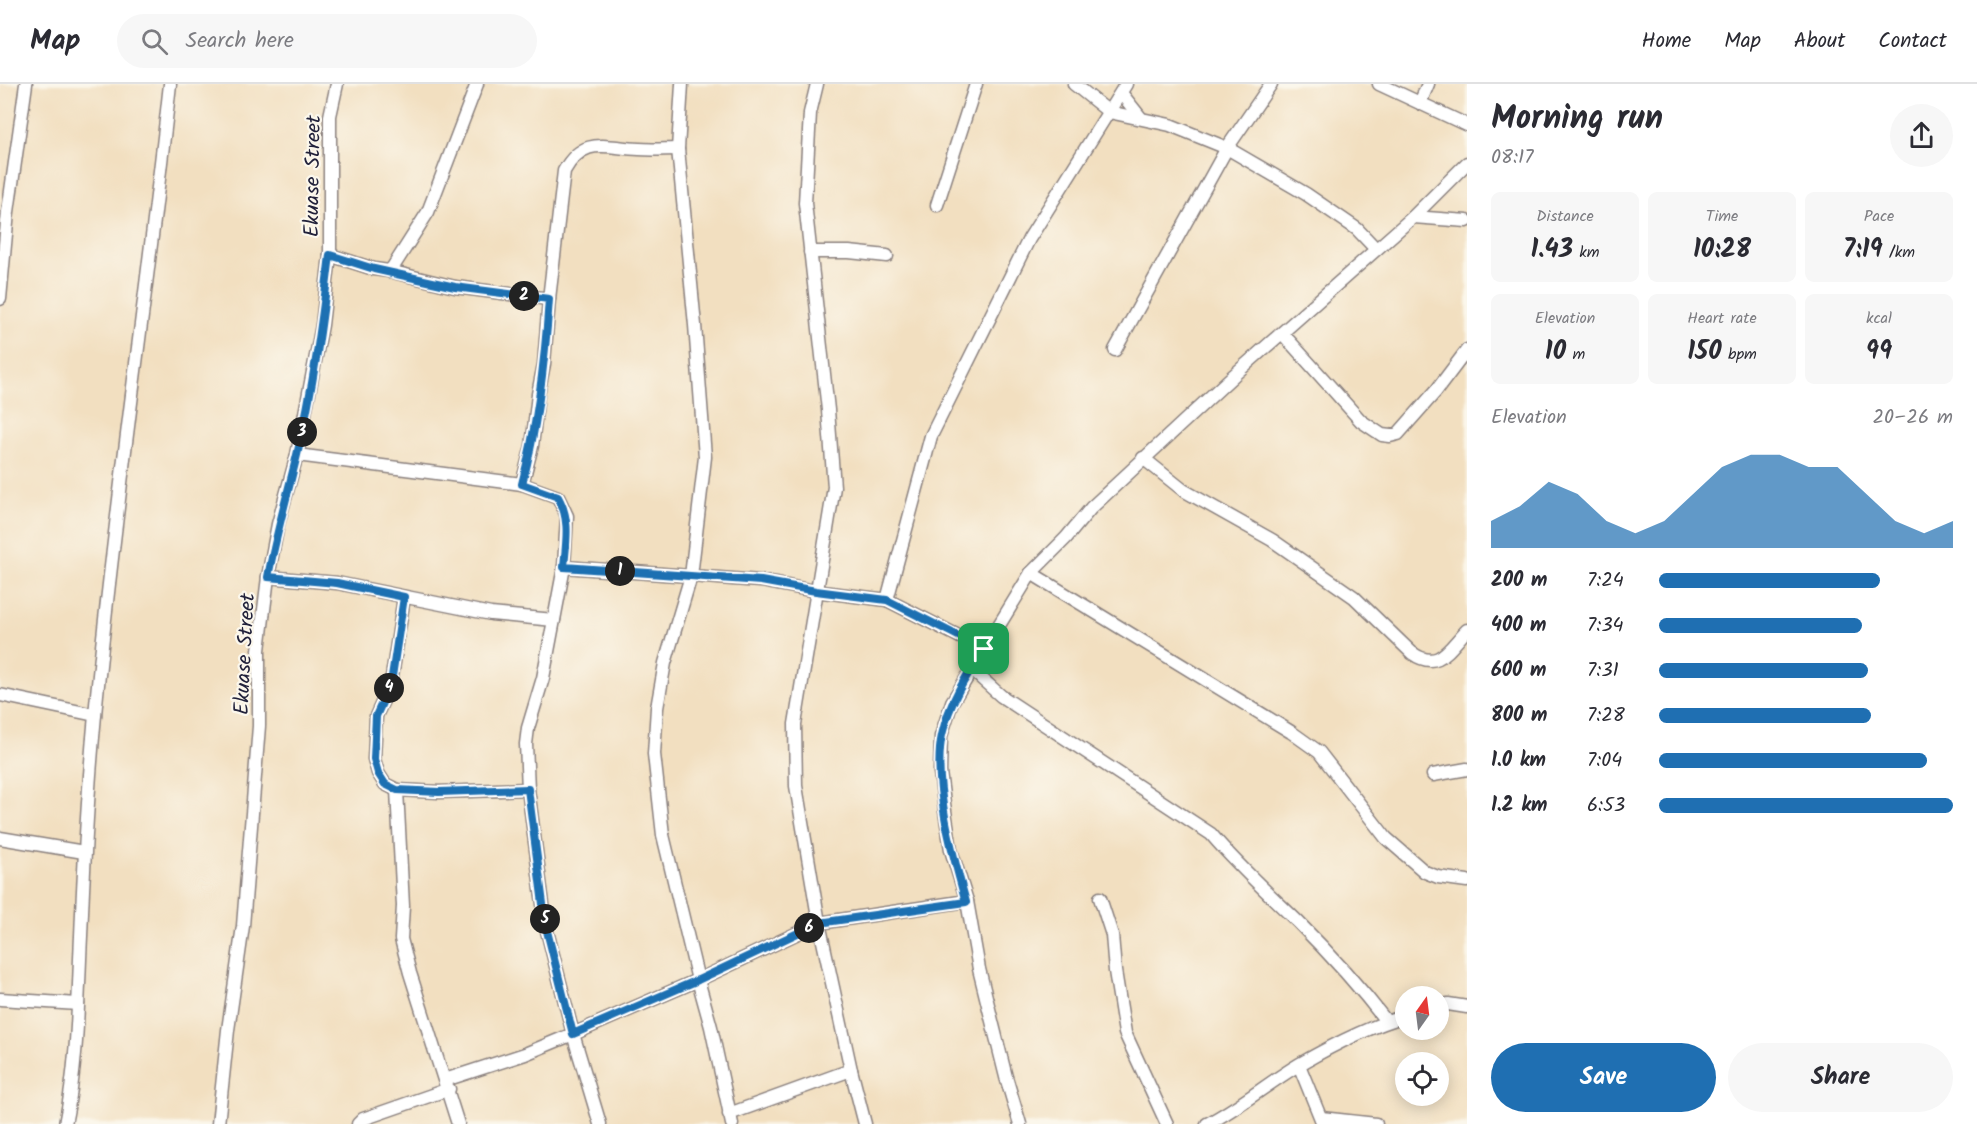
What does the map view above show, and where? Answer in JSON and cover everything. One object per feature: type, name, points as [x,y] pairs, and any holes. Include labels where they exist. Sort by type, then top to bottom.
[{"type":"street","points":[[0,299],[8,212],[26,84]]},
{"type":"street","points":[[65,1124],[75,1051],[84,852],[95,715],[170,84]]},
{"type":"street","name":"Ekuase Street","points":[[218,1124],[228,1030],[243,926],[259,726],[259,650],[268,577],[278,524],[297,455],[322,325],[330,255],[330,116],[337,84]]},
{"type":"street","points":[[388,271],[428,212],[477,84]]},
{"type":"street","points":[[682,84],[678,149],[705,457],[691,576],[665,663],[657,708],[654,754],[663,835],[711,1027],[731,1119],[851,1070]]},
{"type":"street","points":[[817,84],[810,113],[805,203],[828,410],[834,487],[795,724],[796,786],[819,923],[865,1124]]},
{"type":"street","points":[[937,205],[976,84]]},
{"type":"street","points":[[1074,84],[1109,112],[1170,125],[1227,148],[1306,194],[1357,230],[1376,249]]},
{"type":"street","points":[[1115,350],[1227,148],[1270,84]]},
{"type":"street","points":[[1378,84],[1467,125]]},
{"type":"street","points":[[1420,103],[1428,84]]},
{"type":"street","points":[[887,600],[931,436],[1029,239],[1123,88],[1140,117]]},
{"type":"street","points":[[522,484],[532,446],[544,364],[564,171],[572,156],[589,147],[678,149]]},
{"type":"street","points":[[1020,1124],[1006,1077],[979,969],[966,902],[951,850],[940,772],[941,736],[952,702],[970,669],[1031,573],[1066,538],[1091,508],[1143,458],[1413,217],[1467,163]]},
{"type":"street","points":[[1413,217],[1467,221]]},
{"type":"street","points":[[810,252],[849,252],[887,256]]},
{"type":"street","points":[[330,255],[374,269],[455,287],[549,299]]},
{"type":"street","points":[[1282,333],[1360,421],[1382,435],[1390,436],[1398,434],[1436,391],[1467,350]]},
{"type":"street","points":[[297,455],[522,484],[558,497],[563,505],[567,516],[564,567],[543,678],[528,728],[526,744],[528,789],[546,927],[573,1034],[600,1124]]},
{"type":"street","points":[[1143,458],[1184,490],[1272,540],[1354,597],[1422,660],[1434,661],[1443,656],[1467,630]]},
{"type":"street","points":[[564,567],[761,581],[887,600],[984,649]]},
{"type":"street","points":[[1031,573],[1281,726],[1319,752],[1386,838],[1425,872],[1438,877],[1467,881]]},
{"type":"street","points":[[268,577],[337,583],[491,614],[554,620]]},
{"type":"street","points":[[404,597],[391,683],[376,716],[374,759],[378,773],[385,784],[397,790],[439,792],[528,789]]},
{"type":"street","points":[[970,669],[1002,696],[1210,834],[1234,862],[1298,922],[1361,988],[1386,1021]]},
{"type":"street","points":[[0,695],[95,715]]},
{"type":"street","points":[[1433,775],[1467,769]]},
{"type":"street","points":[[397,790],[403,906],[401,939],[458,1124]]},
{"type":"street","points":[[0,838],[84,852]]},
{"type":"street","points":[[1100,898],[1112,935],[1125,1034],[1167,1124]]},
{"type":"street","points":[[358,1124],[363,1119],[525,1054],[698,980],[819,923],[966,902]]},
{"type":"street","points":[[0,999],[78,1004]]},
{"type":"street","points":[[1449,1004],[1467,1007]]},
{"type":"street","points":[[1207,1124],[1231,1112],[1299,1065],[1386,1021],[1395,1019]]},
{"type":"street","points":[[1299,1065],[1322,1121],[1377,1124]]},
{"type":"route","points":[[330,255],[374,269],[455,287],[549,299],[544,364],[532,446],[522,484],[558,497],[563,505],[567,516],[564,567],[761,581],[887,600],[984,649],[952,702],[941,736],[940,772],[945,811],[951,850],[966,902],[819,923],[698,980],[573,1034],[546,927],[528,789],[439,792],[397,790],[385,784],[378,773],[374,759],[376,716],[391,683],[404,597],[337,583],[268,577],[278,524],[297,455],[322,325],[330,255]]}]
